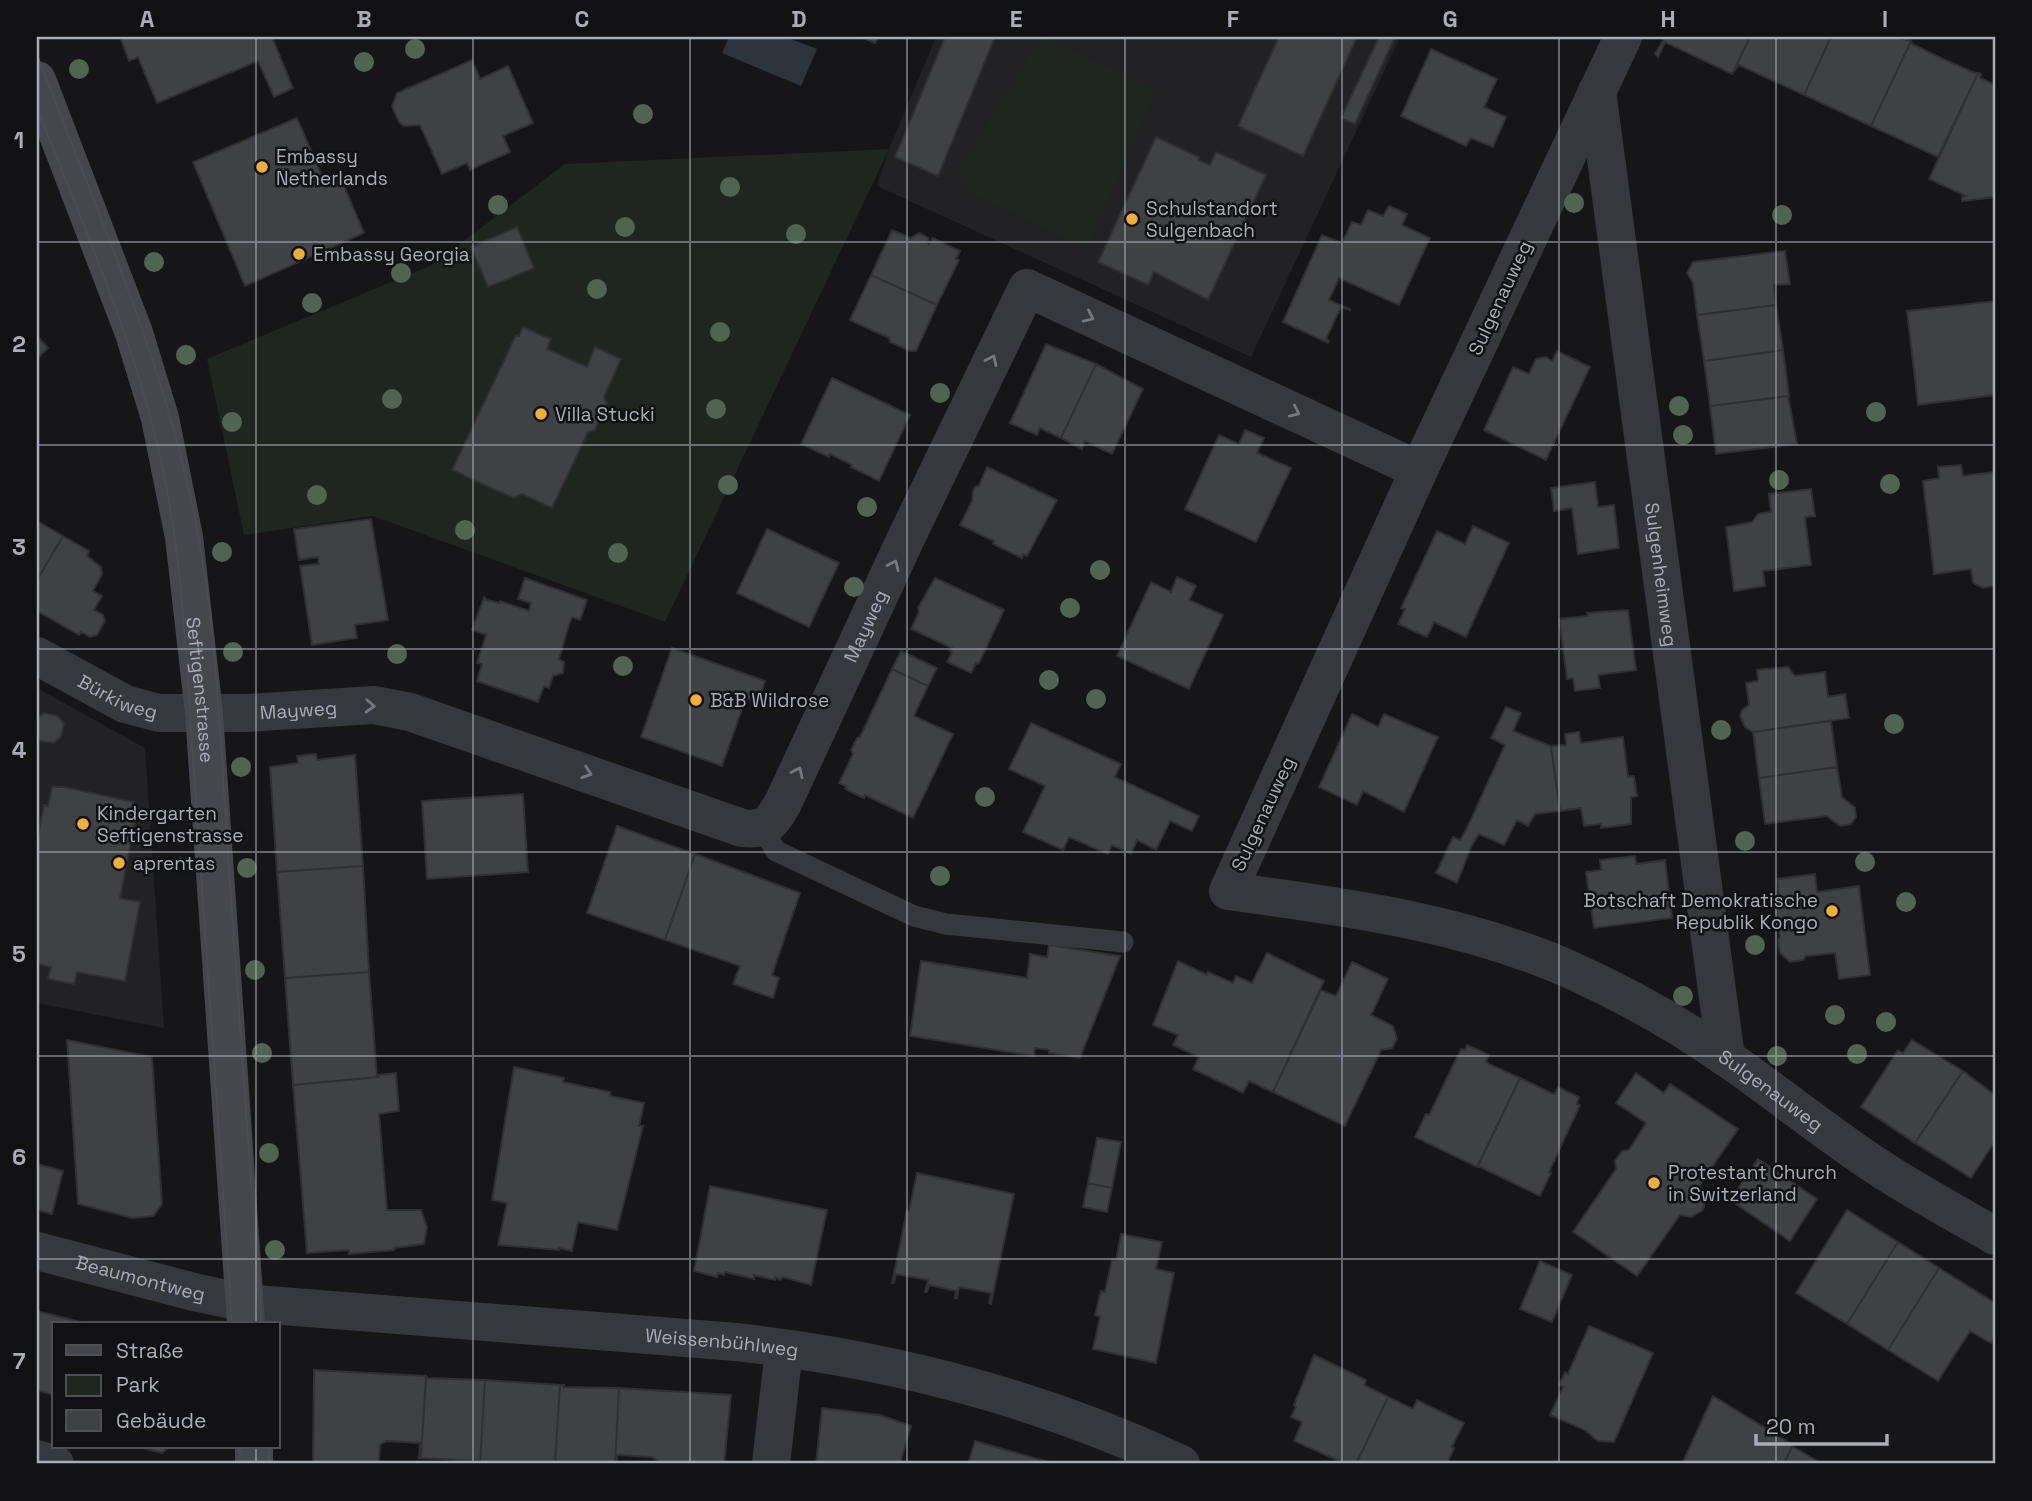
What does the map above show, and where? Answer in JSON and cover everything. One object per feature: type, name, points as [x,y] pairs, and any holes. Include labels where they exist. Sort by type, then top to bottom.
[{"type":"main road","name":"Seftigenstrasse","points":[[37,80],[134,333],[159,418],[184,537],[204,713],[246,1314]]},
{"type":"street","name":"Sulgenauweg","points":[[1623,37],[1419,470],[1227,891],[1378,913],[1494,943],[1570,970],[1682,1029],[1881,1169],[1995,1236]]},
{"type":"street","name":"Sulgenheimweg","points":[[1597,91],[1726,1058]]},
{"type":"street","name":"Mayweg","points":[[204,713],[374,705],[410,712],[742,828],[762,828],[774,819],[783,803],[907,536],[1027,288],[1419,470]]},
{"type":"street","name":"Bürkiweg","points":[[37,656],[135,708],[159,713],[204,713]]},
{"type":"street","name":"Beaumontweg","points":[[37,1251],[194,1292],[246,1314]]},
{"type":"street","name":"Weissenbühlweg","points":[[246,1314],[658,1335],[784,1349],[954,1380],[1098,1428],[1181,1464]]},
{"type":"street","points":[[771,1464],[784,1349]]},
{"type":"street","points":[[37,1460],[55,1464]]},
{"type":"lane","points":[[762,828],[776,851],[914,916],[946,923],[1123,942]]},
{"type":"shaded area","points":[[729,37],[786,37],[817,49],[801,86],[722,53]]},
{"type":"shaded area","name":"Schulstandort Sulgenbach","points":[[936,37],[1400,37],[1251,357],[877,186],[889,149]]},
{"type":"shaded area","points":[[37,688],[145,748],[164,1028],[37,1003]]},
{"type":"green space","points":[[1041,37],[1157,89],[1087,249],[971,193],[955,175]]},
{"type":"green space","points":[[889,149],[665,622],[373,516],[244,535],[207,359],[432,265],[565,164]]},
{"type":"building","points":[[120,37],[272,37],[293,88],[274,97],[258,61],[157,103],[138,57],[129,61]]},
{"type":"building","points":[[861,37],[878,37],[875,43]]},
{"type":"building","points":[[945,37],[995,37],[938,176],[895,157]]},
{"type":"building","points":[[1279,37],[1357,37],[1303,156],[1238,126]]},
{"type":"building","points":[[1379,37],[1395,37],[1355,124],[1341,118]]},
{"type":"building","points":[[1665,37],[1750,37],[1732,74],[1665,42],[1658,57],[1655,54]]},
{"type":"building","points":[[1750,37],[1831,37],[1804,95],[1739,65],[1732,74]]},
{"type":"building","points":[[1831,37],[1896,37],[1911,41],[1871,126],[1804,95]]},
{"type":"building","points":[[1911,41],[1912,44],[1943,59],[1978,73],[1938,157],[1871,126]]},
{"type":"building","points":[[1431,49],[1497,79],[1484,107],[1506,117],[1493,147],[1471,138],[1466,146],[1401,116]]},
{"type":"building","points":[[472,60],[480,79],[508,66],[533,123],[503,136],[510,152],[470,170],[467,163],[442,174],[420,125],[404,126],[399,122],[392,106],[397,93]]},
{"type":"building","points":[[1978,73],[1981,74],[1980,78],[1995,85],[1995,197],[1962,201],[1962,197],[1966,196],[1929,179]]},
{"type":"building","points":[[297,118],[325,183],[340,176],[364,233],[245,286],[193,162]]},
{"type":"building","points":[[1156,137],[1210,165],[1216,152],[1266,175],[1208,300],[1154,272],[1148,285],[1098,262]]},
{"type":"building","points":[[1389,206],[1407,214],[1402,225],[1430,238],[1399,305],[1339,278],[1329,300],[1351,310],[1341,307],[1326,339],[1328,343],[1283,322],[1322,235],[1342,243],[1352,222],[1361,225],[1368,210],[1383,216]]},
{"type":"building","points":[[517,227],[534,268],[488,287],[471,247]]},
{"type":"building","points":[[892,230],[911,238],[919,233],[928,238],[929,244],[933,238],[960,251],[956,259],[959,260],[937,305],[871,275]]},
{"type":"building","points":[[1785,251],[1790,284],[1774,285],[1776,305],[1697,315],[1693,283],[1687,273],[1693,262]]},
{"type":"building","points":[[871,275],[937,305],[916,351],[890,342],[889,338],[850,320]]},
{"type":"building","points":[[1995,301],[1995,395],[1918,405],[1907,311]]},
{"type":"building","points":[[1776,305],[1783,350],[1704,361],[1697,315]]},
{"type":"building","name":"Villa Stucki","points":[[523,327],[551,339],[547,349],[587,367],[595,347],[621,359],[604,397],[607,403],[595,430],[588,432],[552,508],[522,494],[513,498],[452,470],[516,335],[519,336]]},
{"type":"building","points":[[37,336],[48,348],[37,359]]},
{"type":"building","points":[[1046,344],[1096,364],[1061,438],[1040,428],[1037,435],[1010,423]]},
{"type":"building","points":[[1783,350],[1789,396],[1710,406],[1704,361]]},
{"type":"building","points":[[1557,351],[1590,367],[1546,460],[1484,430],[1513,367],[1529,374],[1536,359],[1546,357],[1552,361]]},
{"type":"building","points":[[1096,364],[1143,389],[1112,454],[1085,441],[1082,449],[1061,438]]},
{"type":"building","points":[[832,378],[910,415],[879,481],[830,454],[829,457],[801,444]]},
{"type":"building","points":[[1788,396],[1797,444],[1716,454],[1710,406]]},
{"type":"building","points":[[1245,430],[1264,438],[1257,453],[1291,468],[1256,542],[1185,509],[1219,435],[1239,444]]},
{"type":"building","points":[[1961,465],[1963,476],[1995,472],[1995,586],[1983,588],[1975,584],[1971,569],[1934,574],[1923,481],[1939,478],[1938,467]]},
{"type":"building","points":[[987,467],[1057,500],[1027,556],[1023,554],[1022,558],[960,525],[972,501],[975,487],[979,486]]},
{"type":"building","points":[[1595,482],[1598,507],[1614,505],[1619,548],[1578,554],[1572,508],[1554,511],[1551,488]]},
{"type":"building","points":[[1811,489],[1815,516],[1805,517],[1811,565],[1763,571],[1765,586],[1734,591],[1726,527],[1752,522],[1758,514],[1771,512],[1769,494]]},
{"type":"building","points":[[371,519],[388,620],[355,625],[357,638],[312,645],[300,566],[319,564],[318,557],[299,560],[294,529]]},
{"type":"building","points":[[37,521],[63,536],[37,580]]},
{"type":"building","points":[[1473,526],[1509,543],[1466,637],[1434,622],[1427,637],[1398,624],[1405,609],[1401,608],[1437,531],[1465,544]]},
{"type":"building","points":[[767,529],[839,563],[809,627],[737,593]]},
{"type":"building","points":[[63,536],[89,551],[87,556],[101,567],[102,574],[93,591],[102,596],[94,610],[103,615],[105,621],[97,635],[90,637],[81,632],[79,635],[37,611],[37,580]]},
{"type":"building","points":[[1177,577],[1196,586],[1189,600],[1223,615],[1189,689],[1117,656],[1151,582],[1171,592]]},
{"type":"building","points":[[525,578],[587,600],[580,620],[572,617],[569,625],[559,659],[564,662],[563,673],[553,676],[549,688],[544,686],[538,702],[477,681],[482,664],[477,663],[486,635],[472,630],[484,597],[529,611],[531,603],[518,599]]},
{"type":"building","points":[[935,578],[1004,610],[980,661],[971,673],[947,662],[952,648],[911,629],[919,612],[918,608]]},
{"type":"building","points":[[1628,610],[1636,670],[1598,675],[1600,688],[1575,691],[1573,678],[1567,679],[1559,619],[1588,616],[1587,613]]},
{"type":"building","points":[[672,648],[765,681],[758,702],[746,698],[722,766],[641,737]]},
{"type":"building","points":[[901,651],[937,668],[928,686],[892,669]]},
{"type":"building","points":[[1788,667],[1795,676],[1825,672],[1828,697],[1845,694],[1849,718],[1753,732],[1745,727],[1740,716],[1742,710],[1749,705],[1746,683],[1758,681],[1757,670]]},
{"type":"building","points":[[892,669],[928,686],[914,716],[953,734],[913,818],[865,795],[864,798],[839,783],[853,754],[851,750],[860,737]]},
{"type":"building","points":[[1506,707],[1521,713],[1513,731],[1551,746],[1560,811],[1535,814],[1528,826],[1517,820],[1504,845],[1479,834],[1457,883],[1436,873],[1453,837],[1460,840],[1467,828],[1505,745],[1491,738]]},
{"type":"building","points":[[44,713],[58,716],[64,724],[61,737],[54,743],[39,741],[37,738],[37,718]]},
{"type":"building","points":[[1352,714],[1378,727],[1384,714],[1438,737],[1404,812],[1363,791],[1357,805],[1319,787]]},
{"type":"building","points":[[1831,721],[1837,767],[1759,778],[1753,732]]},
{"type":"building","points":[[1031,723],[1121,764],[1115,777],[1199,816],[1192,831],[1170,821],[1156,850],[1137,840],[1131,854],[1112,845],[1108,854],[1069,837],[1063,850],[1023,832],[1045,786],[1009,769]]},
{"type":"building","points":[[1579,732],[1581,743],[1623,737],[1628,777],[1634,776],[1637,796],[1631,797],[1631,824],[1601,828],[1601,824],[1584,826],[1581,808],[1560,811],[1551,746],[1566,745],[1565,734]]},
{"type":"building","points":[[316,754],[317,760],[355,755],[363,866],[277,872],[270,767],[298,763],[297,756]]},
{"type":"building","points":[[1837,767],[1842,797],[1855,808],[1856,817],[1851,824],[1840,826],[1827,816],[1765,824],[1759,778]]},
{"type":"building","points":[[52,787],[64,787],[134,802],[131,821],[135,822],[120,898],[140,902],[125,981],[77,972],[74,984],[48,979],[51,967],[37,964],[37,841],[44,805],[48,806]]},
{"type":"building","points":[[523,794],[528,872],[427,879],[422,801]]},
{"type":"building","points":[[617,826],[695,854],[665,940],[587,913]]},
{"type":"building","points":[[695,854],[800,893],[772,975],[779,978],[773,998],[733,984],[740,966],[665,940]]},
{"type":"building","points":[[1635,856],[1636,864],[1665,860],[1672,918],[1594,928],[1586,872],[1601,870],[1600,860]]},
{"type":"building","points":[[363,866],[369,972],[285,978],[277,872]]},
{"type":"building","points":[[1815,874],[1817,892],[1859,886],[1870,975],[1839,979],[1835,953],[1806,956],[1803,960],[1790,962],[1780,953],[1775,901],[1779,900],[1777,879]]},
{"type":"building","points":[[1049,945],[1120,956],[1080,1058],[1035,1048],[1034,1056],[910,1036],[921,961],[1027,978],[1030,954],[1047,957]]},
{"type":"building","points":[[1267,953],[1324,981],[1273,1092],[1249,1081],[1243,1093],[1193,1069],[1199,1057],[1173,1045],[1178,1035],[1153,1025],[1178,961],[1207,975],[1208,972],[1233,983],[1236,976],[1252,983]]},
{"type":"building","points":[[1352,962],[1388,979],[1371,1015],[1393,1026],[1397,1039],[1392,1048],[1381,1050],[1345,1126],[1273,1092],[1321,990],[1336,996]]},
{"type":"building","points":[[369,972],[377,1077],[293,1085],[285,978]]},
{"type":"building","points":[[67,1040],[152,1057],[162,1204],[153,1216],[132,1218],[78,1204]]},
{"type":"building","points":[[1912,1040],[1963,1071],[1915,1143],[1861,1107],[1898,1050],[1903,1053]]},
{"type":"building","points":[[1467,1045],[1489,1055],[1486,1061],[1489,1064],[1520,1078],[1477,1167],[1415,1137],[1426,1114],[1429,1115],[1461,1049],[1465,1050]]},
{"type":"building","points":[[514,1067],[564,1078],[563,1082],[610,1092],[610,1096],[644,1103],[639,1126],[643,1126],[617,1230],[578,1222],[572,1251],[498,1245],[507,1203],[492,1200]]},
{"type":"building","points":[[1963,1071],[1995,1095],[1995,1141],[1971,1178],[1915,1143]]},
{"type":"building","points":[[396,1073],[399,1111],[379,1114],[387,1210],[421,1210],[427,1227],[424,1244],[349,1254],[349,1250],[307,1253],[293,1085]]},
{"type":"building","points":[[1636,1073],[1664,1093],[1670,1084],[1738,1129],[1700,1185],[1706,1198],[1703,1210],[1691,1217],[1680,1215],[1637,1276],[1573,1232],[1616,1169],[1615,1161],[1622,1151],[1629,1150],[1646,1123],[1616,1103]]},
{"type":"building","points":[[1520,1078],[1551,1093],[1555,1094],[1558,1087],[1579,1097],[1577,1104],[1580,1105],[1540,1196],[1478,1166]]},
{"type":"building","points":[[1097,1138],[1121,1142],[1112,1188],[1088,1183]]},
{"type":"building","points":[[1758,1159],[1817,1199],[1790,1241],[1730,1200]]},
{"type":"building","points":[[37,1164],[63,1171],[52,1214],[37,1210]]},
{"type":"building","points":[[917,1173],[1014,1194],[991,1304],[991,1293],[959,1287],[955,1298],[956,1291],[929,1285],[925,1292],[928,1280],[896,1274],[892,1283]]},
{"type":"building","points":[[1088,1183],[1112,1188],[1107,1212],[1083,1207]]},
{"type":"building","points":[[710,1186],[827,1210],[811,1285],[783,1277],[780,1280],[775,1277],[775,1280],[754,1275],[754,1279],[725,1272],[724,1275],[718,1273],[717,1277],[694,1271]]},
{"type":"building","points":[[1847,1210],[1898,1242],[1847,1324],[1796,1293]]},
{"type":"building","points":[[1121,1234],[1162,1242],[1156,1269],[1174,1273],[1156,1363],[1093,1349],[1100,1317],[1095,1315],[1101,1291],[1105,1292],[1112,1259],[1116,1260]]},
{"type":"building","points":[[1898,1242],[1939,1268],[1888,1350],[1847,1324]]},
{"type":"building","points":[[1540,1261],[1572,1275],[1552,1322],[1520,1309]]},
{"type":"building","points":[[1939,1268],[1995,1303],[1995,1336],[1991,1343],[1970,1331],[1938,1381],[1888,1350]]},
{"type":"building","points":[[37,1311],[81,1322],[52,1322],[52,1394],[37,1390]]},
{"type":"building","points":[[1589,1326],[1653,1353],[1614,1442],[1598,1441],[1585,1430],[1550,1415],[1563,1387],[1559,1385],[1565,1372],[1568,1374]]},
{"type":"building","points":[[1314,1355],[1366,1380],[1364,1385],[1388,1397],[1356,1464],[1346,1464],[1294,1441],[1302,1422],[1291,1417]]},
{"type":"building","points":[[314,1370],[426,1376],[421,1458],[420,1443],[386,1441],[380,1445],[379,1464],[313,1464]]},
{"type":"building","points":[[426,1376],[485,1380],[480,1464],[478,1461],[421,1458]]},
{"type":"building","points":[[485,1380],[560,1385],[555,1464],[480,1464]]},
{"type":"building","points":[[560,1385],[619,1388],[615,1464],[555,1464]]},
{"type":"building","points":[[619,1388],[731,1395],[724,1464],[657,1464],[658,1461],[651,1457],[617,1455],[615,1464]]},
{"type":"building","points":[[1713,1396],[1793,1445],[1784,1464],[1682,1464]]},
{"type":"building","points":[[1388,1397],[1413,1409],[1417,1400],[1464,1423],[1447,1464],[1356,1464]]},
{"type":"building","points":[[822,1408],[880,1415],[911,1426],[900,1464],[816,1464]]},
{"type":"building","points":[[975,1441],[1048,1462],[968,1464]]},
{"type":"building","points":[[1792,1446],[1822,1464],[1784,1464]]},
{"type":"building","points":[[143,1448],[168,1448],[162,1453]]},
{"type":"tram line","points":[[37,55],[148,345],[183,464],[196,524],[209,606],[217,689],[261,1322]]},
{"type":"tram line","points":[[37,108],[125,334],[153,428],[170,504],[186,653],[232,1322]]},
{"type":"tram line","points":[[239,1464],[240,1448]]},
{"type":"tram line","points":[[269,1448],[269,1464]]},
{"type":"place","name":"Embassy Netherlands","points":[[262,167]]},
{"type":"place","name":"Schulstandort Sulgenbach","points":[[1132,219]]},
{"type":"place","name":"Embassy Georgia","points":[[299,254]]},
{"type":"place","name":"Villa Stucki","points":[[541,414]]},
{"type":"place","name":"B&B Wildrose","points":[[696,700]]},
{"type":"place","name":"Kindergarten Seftigenstrasse","points":[[83,824]]},
{"type":"place","name":"aprentas","points":[[119,863]]},
{"type":"place","name":"Botschaft Demokratische Republik Kongo","points":[[1832,911]]},
{"type":"place","name":"Protestant Church in Switzerland","points":[[1654,1183]]}]
